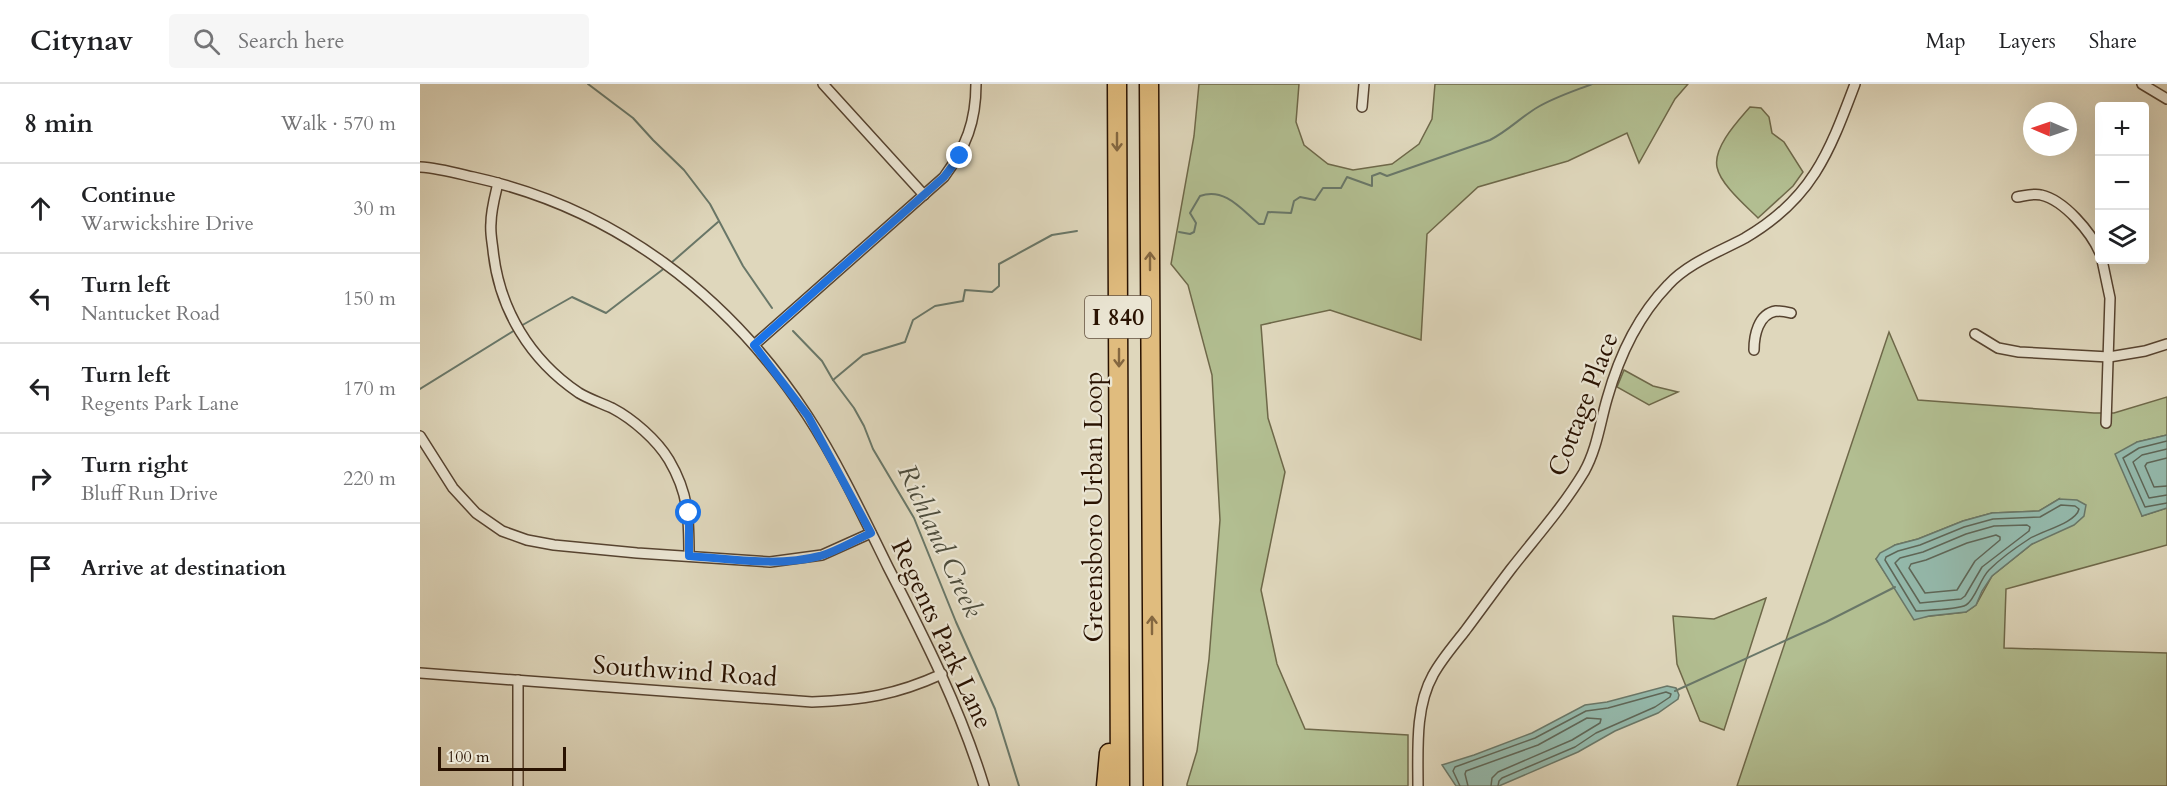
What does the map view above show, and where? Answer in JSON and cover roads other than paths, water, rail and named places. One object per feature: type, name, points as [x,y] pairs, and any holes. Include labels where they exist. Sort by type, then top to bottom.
[{"type":"highway","name":"Greensboro Urban Loop","points":[[1117,84],[1120,786]]},
{"type":"highway","name":"I 840","points":[[1149,84],[1153,786]]},
{"type":"highway","points":[[1106,786],[1118,650]]},
{"type":"highway","points":[[1152,683],[1164,786]]},
{"type":"street","points":[[823,84],[924,195]]},
{"type":"street","points":[[754,345],[944,177],[960,156],[971,129],[976,84]]},
{"type":"street","points":[[1362,107],[1365,84]]},
{"type":"street","name":"Cottage Place","points":[[1418,786],[1419,732],[1424,699],[1432,675],[1511,568],[1566,501],[1586,469],[1602,428],[1606,401],[1624,347],[1646,310],[1669,283],[1690,266],[1761,229],[1781,214],[1810,182],[1824,160],[1855,84]]},
{"type":"street","points":[[2142,84],[2167,99]]},
{"type":"street","name":"Regents Park Lane","points":[[420,167],[526,190],[577,211],[658,258],[706,295],[739,327],[808,416],[871,533],[942,674],[970,740],[984,786]]},
{"type":"street","points":[[498,183],[490,223],[495,263],[504,300],[518,330],[537,357],[558,376],[581,394],[614,409],[629,420],[651,439],[668,459],[681,486],[689,513],[689,556]]},
{"type":"street","points":[[2017,197],[2040,194],[2054,202],[2077,218],[2095,242]]},
{"type":"street","points":[[2103,264],[2110,298],[2106,423]]},
{"type":"street","points":[[1754,350],[1755,329],[1766,317],[1775,311],[1791,313]]},
{"type":"street","points":[[1975,334],[1998,348],[2019,352],[2109,357],[2145,351],[2167,344]]},
{"type":"street","points":[[420,436],[453,488],[476,513],[502,531],[554,545],[770,562],[822,555],[871,533]]},
{"type":"street","points":[[420,458],[429,453]]},
{"type":"street","name":"Southwind Road","points":[[420,673],[812,702],[850,700],[893,693],[942,674]]},
{"type":"street","points":[[518,680],[518,786]]},
{"type":"water","points":[[2167,435],[2167,508],[2142,516],[2115,454],[2137,442]]},
{"type":"water","points":[[2059,499],[2077,500],[2086,505],[2084,516],[2074,525],[2032,544],[1992,576],[1976,605],[1966,612],[1914,620],[1876,559],[1880,553],[1895,545],[1918,539],[1963,521],[1992,513],[2039,511]]},
{"type":"water","points":[[1667,686],[1676,688],[1678,699],[1658,713],[1615,731],[1578,752],[1499,786],[1456,786],[1442,765],[1532,733],[1585,705],[1607,702]]},
{"type":"waterway","name":"Richland Creek","points":[[588,84],[633,118],[684,170],[710,204],[743,266],[772,308]]},
{"type":"waterway","points":[[1179,232],[1190,234],[1194,232],[1196,223],[1190,213],[1200,196],[1209,194],[1225,197],[1259,224],[1264,224],[1268,212],[1291,213],[1294,201],[1300,197],[1315,200],[1323,188],[1341,188],[1347,177],[1372,186],[1372,176],[1380,173],[1387,176],[1490,140],[1544,103],[1592,84]]},
{"type":"waterway","points":[[671,263],[718,222]]},
{"type":"waterway","points":[[833,380],[863,355],[905,342],[913,320],[935,306],[963,301],[965,290],[992,292],[999,286],[999,264],[1052,235],[1077,231]]},
{"type":"waterway","points":[[519,327],[572,297],[606,313],[666,267]]},
{"type":"waterway","points":[[420,389],[515,330]]},
{"type":"waterway","name":"Richland Creek","points":[[793,331],[822,361],[854,408],[873,449],[914,518],[956,622],[995,709],[1019,786]]},
{"type":"waterway","points":[[1675,691],[1826,622],[1895,587]]}]
